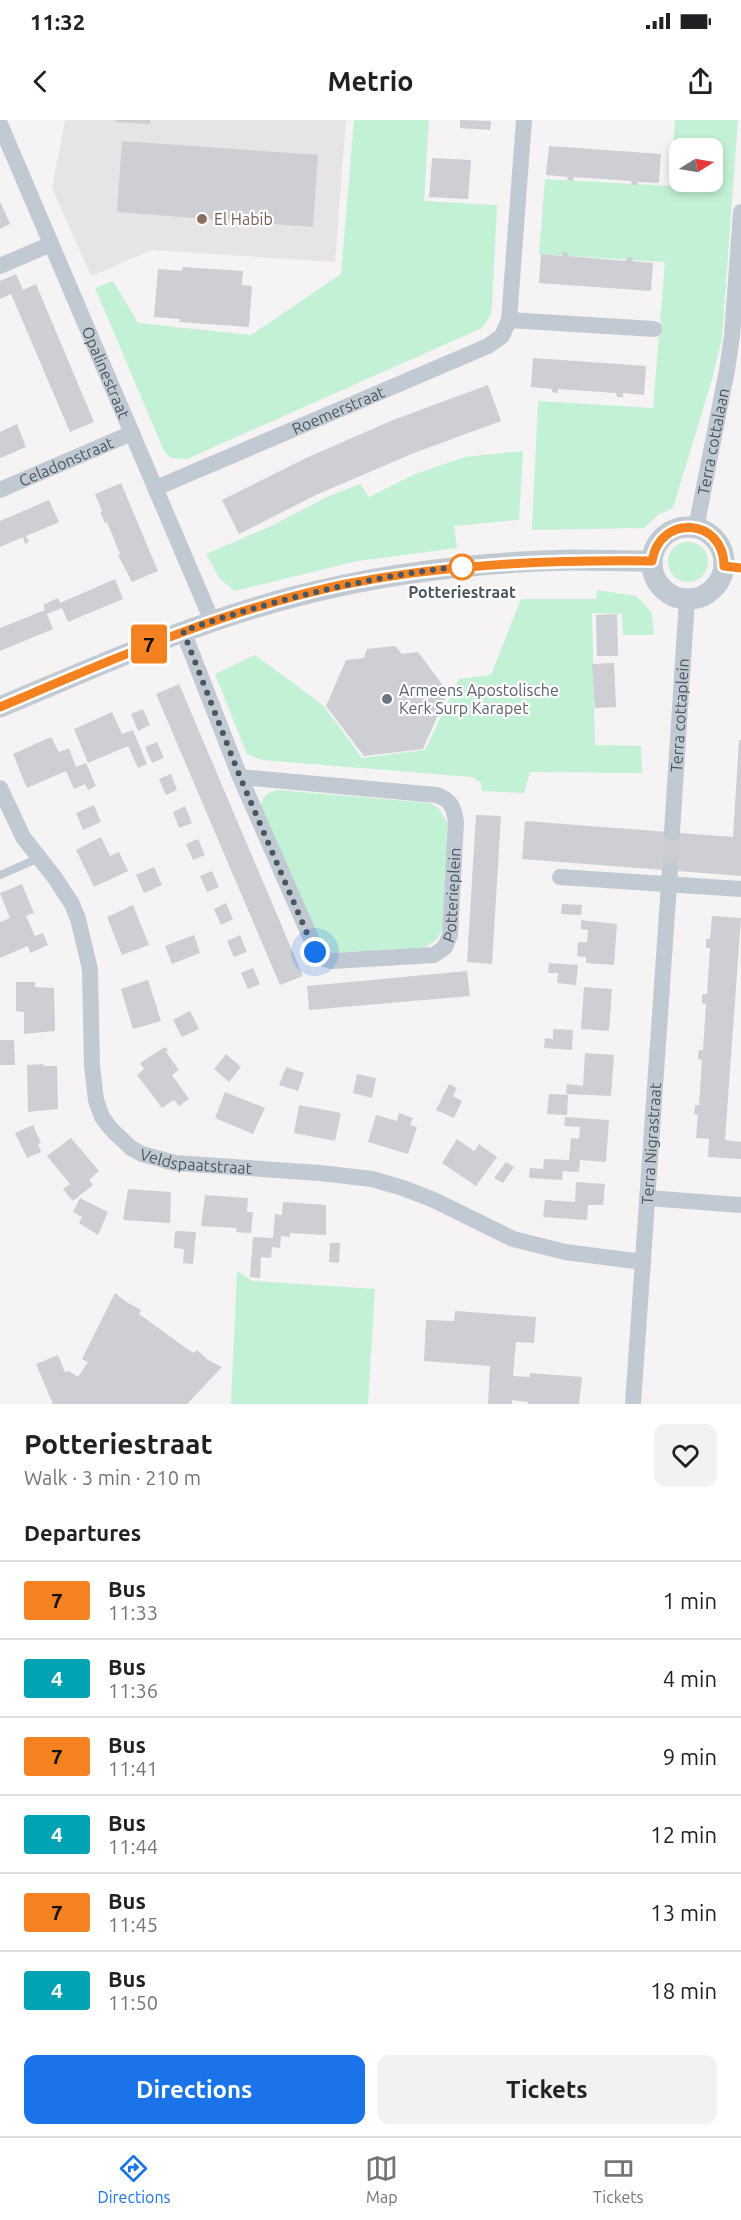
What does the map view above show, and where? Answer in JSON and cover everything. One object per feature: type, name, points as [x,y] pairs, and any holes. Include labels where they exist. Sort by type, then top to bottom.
[{"type":"street","points":[[524,120],[509,320],[654,329]]},
{"type":"street","name":"Opalinestraat","points":[[0,124],[212,621]]},
{"type":"street","name":"Terra cottalaan","points":[[696,528],[732,336],[741,212]]},
{"type":"street","points":[[0,266],[51,244]]},
{"type":"street","name":"Roemerstraat","points":[[156,488],[488,346],[502,336],[509,320]]},
{"type":"street","name":"Celadonstraat","points":[[0,490],[132,433]]},
{"type":"street","points":[[683,528],[696,528],[716,540],[732,567],[712,590],[704,595],[687,599],[674,596],[661,586],[653,572],[652,561],[656,548],[668,533],[683,528]]},
{"type":"street","points":[[0,707],[183,631],[296,596],[346,584],[447,568],[571,560],[652,561]]},
{"type":"street","name":"Terra cottaplein","points":[[672,832],[687,599]]},
{"type":"street","name":"Potterieplein","points":[[183,631],[240,777],[319,957],[332,960],[434,955],[445,947],[450,935],[456,822],[453,808],[445,798],[437,795],[240,777]]},
{"type":"street","name":"Veldspaatstraat","points":[[0,788],[23,837],[72,904],[84,936],[90,969],[92,1066],[96,1100],[102,1117],[131,1148],[142,1154],[175,1163],[372,1179],[426,1196],[513,1239],[565,1252],[643,1262]]},
{"type":"street","points":[[560,877],[670,877],[741,890]]},
{"type":"street","name":"Terra Nigrastraat","points":[[633,1404],[670,877]]},
{"type":"street","points":[[648,1198],[741,1205]]},
{"type":"lane","points":[[0,875],[39,858]]},
{"type":"shaded area","name":"El Habib","points":[[65,120],[346,120],[335,262],[152,250],[91,276],[52,188]]},
{"type":"green space","points":[[354,120],[429,120],[424,201],[497,205],[491,315],[482,328],[187,459],[171,458],[164,451],[95,288],[113,281],[138,323],[251,335],[341,274]]},
{"type":"green space","points":[[675,120],[738,120],[722,338],[713,376],[673,508],[658,515],[644,528],[532,530],[538,401],[653,408],[665,262],[539,254],[545,179],[669,186],[669,192],[723,192],[723,138],[674,138]]},
{"type":"green space","points":[[523,451],[519,520],[454,526],[457,548],[357,561],[235,591],[220,579],[206,554],[271,526],[329,496],[360,484],[369,497],[415,474],[465,457]]},
{"type":"green space","points":[[688,542],[702,548],[708,562],[702,576],[688,582],[674,576],[668,562],[674,548]]},
{"type":"green space","points":[[597,590],[636,596],[652,613],[654,635],[623,635],[622,614],[592,613],[595,745],[641,746],[642,773],[530,772],[524,793],[482,791],[481,783],[472,777],[262,760],[247,754],[215,674],[255,655],[323,705],[362,758],[425,750],[459,679],[491,675],[521,599],[596,599]]},
{"type":"green space","points":[[278,790],[430,803],[439,809],[449,825],[444,928],[436,940],[424,948],[330,953],[320,945],[261,809],[265,796]]},
{"type":"green space","points":[[237,1271],[253,1281],[375,1289],[368,1404],[231,1404]]},
{"type":"building","points":[[116,120],[150,120],[150,124],[116,122]]},
{"type":"building","points":[[460,120],[491,121],[490,130],[460,128]]},
{"type":"building","points":[[122,141],[318,155],[313,227],[117,212]]},
{"type":"building","points":[[549,146],[661,154],[659,183],[638,182],[638,185],[632,185],[631,181],[574,177],[573,181],[567,180],[568,177],[546,175]]},
{"type":"building","points":[[432,158],[471,160],[468,199],[429,197]]},
{"type":"building","points":[[0,201],[10,224],[0,229]]},
{"type":"building","points":[[562,252],[568,253],[568,256],[626,261],[627,257],[633,258],[632,261],[653,263],[651,291],[539,283],[541,254],[562,256]]},
{"type":"building","points":[[183,267],[243,271],[242,285],[252,286],[249,327],[179,322],[180,319],[154,317],[158,269],[182,271]]},
{"type":"building","points":[[16,274],[23,290],[36,284],[94,422],[70,432],[11,294],[0,299],[0,281]]},
{"type":"building","points":[[533,358],[646,366],[644,395],[623,393],[623,397],[617,397],[616,393],[558,389],[558,393],[552,392],[552,389],[531,387]]},
{"type":"building","points":[[488,385],[501,421],[414,453],[318,494],[239,534],[222,500],[306,458],[393,420]]},
{"type":"building","points":[[17,424],[26,447],[0,458],[0,432]]},
{"type":"building","points":[[121,483],[158,571],[132,582],[118,555],[120,554],[107,522],[105,523],[100,512],[102,511],[95,494]]},
{"type":"building","points":[[49,500],[59,522],[26,536],[29,542],[25,544],[23,537],[0,547],[0,521]]},
{"type":"building","points":[[115,579],[123,599],[68,622],[62,608],[47,614],[53,629],[0,651],[0,628],[45,610],[43,605],[58,598],[60,603]]},
{"type":"building","points":[[617,614],[618,656],[597,656],[596,615]]},
{"type":"building","name":"Armeens Apostolische Kerk Surp Karapet","points":[[395,646],[402,654],[418,652],[448,692],[423,749],[364,756],[326,706],[346,660],[364,658],[367,649]]},
{"type":"building","points":[[614,663],[616,707],[595,708],[592,664]]},
{"type":"building","points":[[179,684],[303,976],[280,985],[156,694]]},
{"type":"building","points":[[143,709],[150,725],[138,731],[131,714]]},
{"type":"building","points":[[112,712],[122,734],[133,730],[147,764],[138,768],[128,746],[88,763],[74,729]]},
{"type":"building","points":[[51,737],[59,752],[69,748],[76,767],[86,763],[96,786],[88,790],[85,784],[74,789],[66,771],[27,788],[13,754]]},
{"type":"building","points":[[739,740],[741,740],[741,876],[522,859],[525,821],[733,837]]},
{"type":"building","points":[[157,742],[164,758],[152,763],[145,747]]},
{"type":"building","points":[[171,774],[177,790],[166,795],[159,779]]},
{"type":"building","points":[[94,805],[101,822],[83,830],[76,813]]},
{"type":"building","points":[[185,806],[192,823],[179,828],[173,812]]},
{"type":"building","points":[[476,815],[501,816],[492,964],[467,962]]},
{"type":"building","points":[[101,837],[110,856],[119,852],[128,871],[94,887],[76,850]]},
{"type":"building","points":[[198,839],[205,855],[193,860],[186,844]]},
{"type":"building","points":[[154,867],[162,885],[144,893],[136,875]]},
{"type":"building","points":[[212,871],[219,887],[207,892],[200,876]]},
{"type":"building","points":[[22,884],[34,913],[26,916],[35,936],[43,933],[48,945],[30,953],[28,946],[0,958],[0,922],[10,918],[0,893]]},
{"type":"building","points":[[226,903],[233,919],[221,925],[214,909]]},
{"type":"building","points":[[562,904],[582,905],[581,915],[561,914]]},
{"type":"building","points":[[133,905],[149,945],[122,955],[107,917]]},
{"type":"building","points":[[712,916],[741,918],[725,1140],[741,1142],[741,1159],[708,1157],[709,1139],[696,1138],[698,1115],[694,1114],[695,1105],[699,1105],[702,1060],[698,1059],[698,1054],[699,1050],[703,1050],[706,1004],[702,1003],[702,994],[707,994],[710,948],[706,948],[706,939],[710,939]]},
{"type":"building","points":[[581,920],[617,924],[614,965],[586,963],[586,957],[577,956],[578,942],[587,942],[588,930],[581,929]]},
{"type":"building","points":[[194,935],[200,953],[172,964],[165,946]]},
{"type":"building","points":[[240,935],[247,952],[234,957],[227,941]]},
{"type":"building","points":[[549,963],[578,965],[576,985],[557,983],[558,973],[548,973]]},
{"type":"building","points":[[253,968],[260,984],[248,989],[241,973]]},
{"type":"building","points":[[467,971],[470,996],[309,1010],[307,986]]},
{"type":"building","points":[[148,980],[161,1021],[133,1029],[121,989]]},
{"type":"building","points":[[16,982],[35,982],[35,987],[54,988],[55,1031],[24,1034],[24,1012],[16,1011]]},
{"type":"building","points":[[584,987],[612,989],[609,1031],[581,1029]]},
{"type":"building","points":[[190,1011],[199,1029],[182,1037],[173,1020]]},
{"type":"building","points":[[553,1029],[573,1030],[572,1050],[544,1048],[545,1038],[553,1039]]},
{"type":"building","points":[[0,1040],[14,1040],[15,1065],[0,1065]]},
{"type":"building","points":[[165,1047],[179,1070],[172,1075],[189,1099],[179,1106],[174,1100],[162,1108],[137,1075],[144,1069],[140,1063]]},
{"type":"building","points":[[585,1053],[614,1055],[611,1096],[566,1094],[567,1084],[583,1086]]},
{"type":"building","points":[[226,1054],[241,1067],[229,1082],[214,1069]]},
{"type":"building","points":[[44,1064],[43,1066],[57,1066],[58,1109],[28,1112],[27,1065]]},
{"type":"building","points":[[286,1067],[304,1073],[298,1091],[279,1085]]},
{"type":"building","points":[[357,1074],[376,1078],[372,1098],[353,1093]]},
{"type":"building","points":[[449,1084],[457,1088],[453,1096],[462,1101],[454,1118],[436,1110]]},
{"type":"building","points":[[225,1092],[265,1108],[253,1134],[215,1118]]},
{"type":"building","points":[[549,1094],[568,1095],[567,1115],[547,1114]]},
{"type":"building","points":[[299,1105],[341,1113],[335,1141],[294,1133]]},
{"type":"building","points":[[399,1113],[413,1118],[410,1125],[417,1127],[408,1154],[368,1142],[376,1115],[397,1121]]},
{"type":"building","points":[[565,1117],[609,1120],[606,1162],[580,1160],[579,1172],[563,1171],[562,1180],[529,1178],[530,1168],[543,1169],[544,1159],[569,1160],[571,1138],[579,1139],[580,1127],[564,1126]]},
{"type":"building","points":[[33,1125],[41,1143],[38,1144],[41,1152],[27,1158],[15,1133]]},
{"type":"building","points":[[71,1138],[99,1171],[89,1180],[93,1185],[73,1201],[63,1189],[70,1184],[47,1156]]},
{"type":"building","points":[[457,1139],[474,1151],[479,1144],[497,1157],[476,1186],[442,1163]]},
{"type":"building","points":[[506,1162],[514,1167],[503,1183],[494,1178]]},
{"type":"building","points":[[576,1182],[605,1184],[603,1205],[588,1205],[587,1220],[543,1217],[545,1200],[575,1202]]},
{"type":"building","points":[[128,1189],[171,1192],[170,1223],[123,1220]]},
{"type":"building","points":[[205,1195],[248,1198],[247,1212],[253,1212],[251,1233],[236,1232],[237,1228],[201,1226]]},
{"type":"building","points":[[80,1198],[108,1212],[98,1235],[79,1223],[82,1217],[73,1212]]},
{"type":"building","points":[[283,1202],[326,1205],[326,1235],[290,1233],[290,1237],[281,1236],[280,1248],[272,1247],[271,1258],[261,1257],[260,1278],[250,1277],[253,1237],[273,1238],[275,1214],[282,1215]]},
{"type":"building","points":[[175,1231],[196,1232],[193,1264],[183,1263],[184,1249],[174,1248]]},
{"type":"building","points":[[330,1243],[340,1243],[339,1263],[329,1262]]},
{"type":"building","points":[[115,1293],[141,1310],[139,1314],[186,1348],[194,1353],[197,1350],[208,1360],[222,1367],[187,1404],[53,1404],[36,1364],[58,1355],[65,1372],[69,1371],[78,1377],[88,1362],[82,1359]]},
{"type":"building","points":[[455,1311],[536,1317],[534,1343],[516,1342],[513,1376],[530,1377],[530,1373],[582,1377],[579,1404],[528,1404],[528,1402],[512,1400],[512,1404],[488,1404],[490,1366],[424,1361],[426,1320],[454,1321]]},
{"type":"tunnel","points":[[670,870],[672,832]]},
{"type":"bus line","name":"7","points":[[0,707],[183,631],[244,610],[346,584],[447,568],[497,564],[571,560],[652,561],[653,554],[664,536],[687,527],[703,531],[716,540],[723,552],[724,566],[741,568]]},
{"type":"place","name":"El Habib","points":[[202,219]]},
{"type":"place","name":"Potteriestraat","points":[[462,567]]},
{"type":"place","name":"Armeens Apostolische Kerk Surp Karapet","points":[[387,699]]},
{"type":"route","points":[[315,952],[240,777],[183,631],[244,610],[346,584],[464,566],[462,567]]}]
